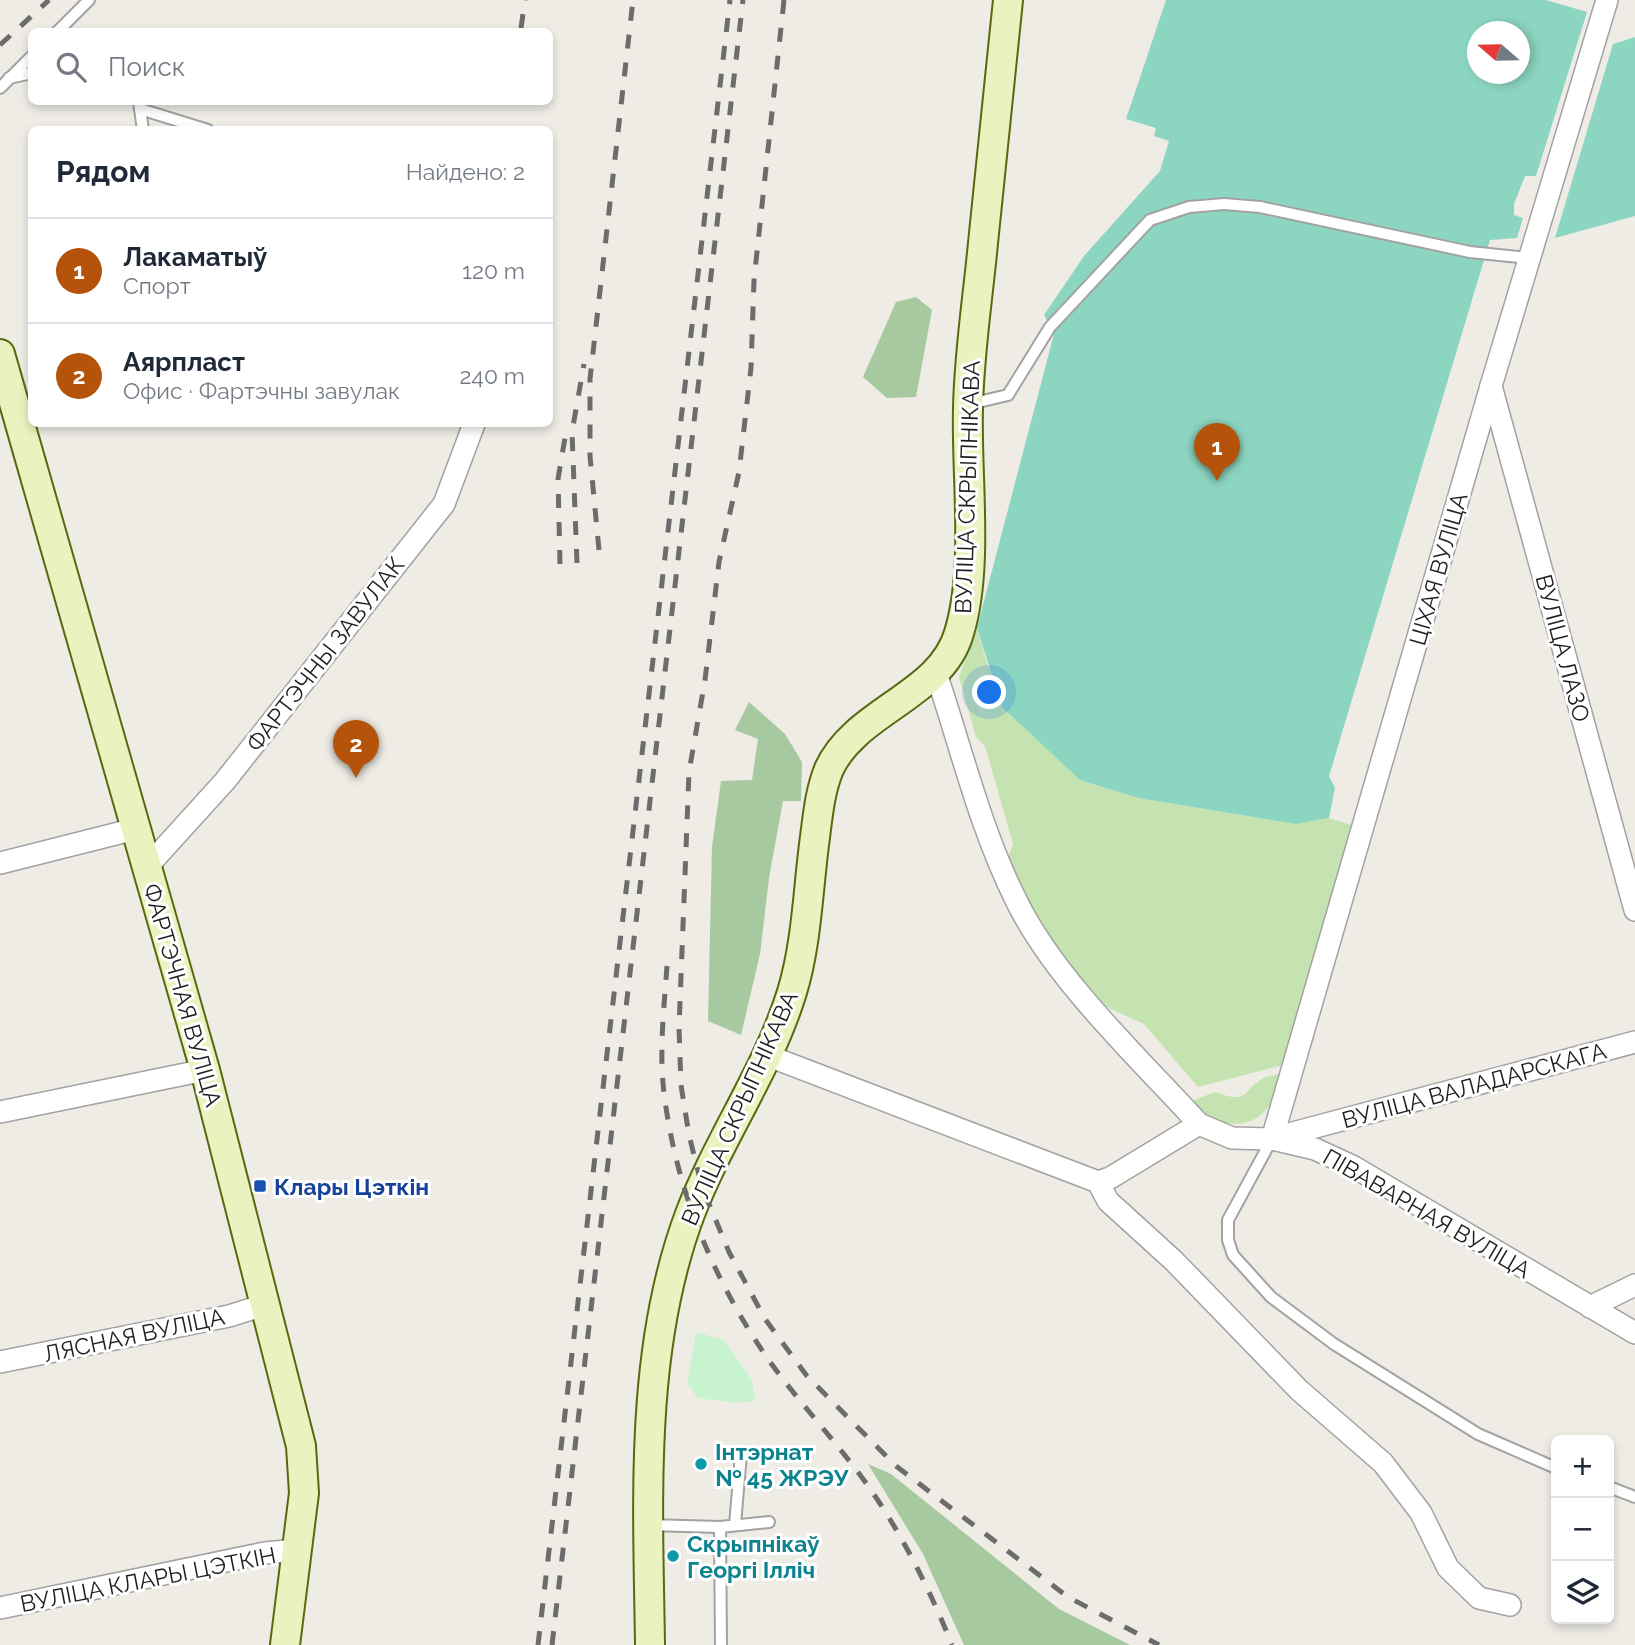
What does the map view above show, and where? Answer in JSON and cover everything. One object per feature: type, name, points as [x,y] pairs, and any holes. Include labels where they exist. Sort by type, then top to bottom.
[{"type":"street","name":"ВУЛІЦА СКРЫПНІКАВА","points":[[650,1645],[649,1525],[655,1370],[673,1268],[691,1212],[766,1055],[794,987],[819,806],[831,764],[856,732],[935,670],[954,649],[968,590],[968,404],[1008,0]]},
{"type":"street","name":"ЦІХАЯ ВУЛІЦА","points":[[1272,1139],[1491,386],[1607,0]]},
{"type":"street","name":"ФАРТЭЧНАЯ ВУЛІЦА","points":[[0,354],[205,1070],[267,1304],[301,1446],[304,1493],[285,1645]]},
{"type":"street","name":"ВУЛІЦА ЛАЗО","points":[[1491,386],[1635,910]]},
{"type":"street","name":"ФАРТЭЧНЫ ЗАВУЛАК","points":[[147,867],[225,781],[444,504],[473,427]]},
{"type":"street","points":[[766,1055],[1098,1182],[1110,1178],[1199,1124],[1061,969],[1018,904],[993,847],[935,670]]},
{"type":"street","points":[[0,863],[135,829]]},
{"type":"street","name":"ВУЛІЦА ВАЛАДАРСКАГА","points":[[1272,1139],[1635,1042]]},
{"type":"street","points":[[0,1112],[205,1070]]},
{"type":"street","name":"ПІВАВАРНАЯ ВУЛІЦА","points":[[1199,1124],[1232,1138],[1272,1139],[1315,1149],[1354,1167],[1635,1333]]},
{"type":"street","points":[[1098,1182],[1108,1200],[1174,1261],[1299,1390],[1383,1463],[1421,1513],[1448,1568],[1479,1598],[1510,1605]]},
{"type":"street","points":[[1590,1307],[1635,1285]]},
{"type":"street","name":"ЛЯСНАЯ ВУЛІЦА","points":[[0,1362],[229,1315],[267,1304]]},
{"type":"street","name":"ВУЛІЦА КЛАРЫ ЦЭТКІН","points":[[0,1608],[265,1553],[297,1550]]},
{"type":"lane","points":[[61,28],[89,0]]},
{"type":"lane","points":[[0,88],[28,60]]},
{"type":"lane","points":[[9,78],[28,74]]},
{"type":"lane","points":[[142,126],[139,105],[197,126]]},
{"type":"lane","points":[[968,404],[1007,395],[1049,327],[1150,220],[1189,207],[1224,204],[1260,207],[1470,252],[1529,258]]},
{"type":"lane","points":[[1272,1139],[1228,1220],[1228,1240],[1233,1255],[1271,1297],[1334,1344],[1478,1434],[1551,1466]]},
{"type":"lane","points":[[736,1525],[741,1454]]},
{"type":"lane","points":[[1614,1490],[1635,1497]]},
{"type":"lane","points":[[649,1525],[720,1527],[769,1522]]},
{"type":"lane","points":[[720,1527],[721,1645]]},
{"type":"green space","points":[[1166,0],[1546,0],[1587,12],[1536,176],[1525,176],[1514,204],[1514,215],[1523,218],[1517,238],[1490,240],[1329,776],[1335,788],[1329,818],[1296,824],[1138,798],[1080,780],[1002,707],[977,628],[1054,334],[1044,315],[1084,256],[1160,171],[1169,141],[1154,136],[1156,128],[1126,119]]},
{"type":"green space","points":[[1635,37],[1635,216],[1555,238],[1613,44]]},
{"type":"green space","points":[[916,297],[932,310],[916,397],[887,398],[863,377],[896,302]]},
{"type":"green space","points":[[977,628],[988,667],[1080,780],[1138,798],[1296,824],[1329,818],[1354,826],[1283,1065],[1198,1087],[1144,1024],[1102,1005],[1051,944],[1007,860],[1013,844],[985,746],[976,737],[959,677]]},
{"type":"green space","points":[[749,702],[785,734],[802,762],[801,801],[783,801],[769,878],[760,954],[741,1035],[708,1021],[712,847],[721,781],[752,780],[758,739],[735,730]]},
{"type":"green space","points":[[1283,1074],[1266,1110],[1249,1122],[1237,1124],[1209,1120],[1192,1101],[1215,1092],[1227,1096],[1241,1096],[1258,1081]]},
{"type":"green space","points":[[696,1332],[724,1340],[752,1380],[755,1401],[736,1403],[698,1398],[687,1383]]},
{"type":"green space","points":[[868,1464],[891,1474],[1059,1609],[1130,1645],[964,1645],[923,1554]]},
{"type":"railway","points":[[0,45],[49,0]]},
{"type":"railway","points":[[521,28],[525,0]]},
{"type":"railway","points":[[599,550],[590,456],[590,379],[633,0]]},
{"type":"railway","points":[[538,1645],[730,0]]},
{"type":"railway","points":[[552,1645],[743,0]]},
{"type":"railway","points":[[784,0],[754,280],[751,368],[739,472],[719,562],[705,680],[689,772],[679,1028],[681,1085],[689,1135],[702,1187],[729,1252],[765,1319],[807,1376],[896,1466],[1068,1597],[1159,1645]]},
{"type":"railway","points":[[577,563],[572,432],[584,364]]},
{"type":"railway","points":[[560,564],[558,479],[566,432]]},
{"type":"railway","points":[[667,966],[662,1045],[664,1093],[678,1166],[701,1236],[716,1270],[752,1335],[888,1516],[918,1570],[952,1645]]},
{"type":"place","name":"Лакаматыў","points":[[1217,481]]},
{"type":"place","name":"Аярпласт","points":[[356,778]]},
{"type":"place","name":"Клары Цэткін","points":[[260,1186]]},
{"type":"place","name":"Інтэрнат № 45 ЖРЭУ","points":[[701,1464]]},
{"type":"place","name":"Скрыпнікаў Георгі Ілліч","points":[[673,1556]]}]
